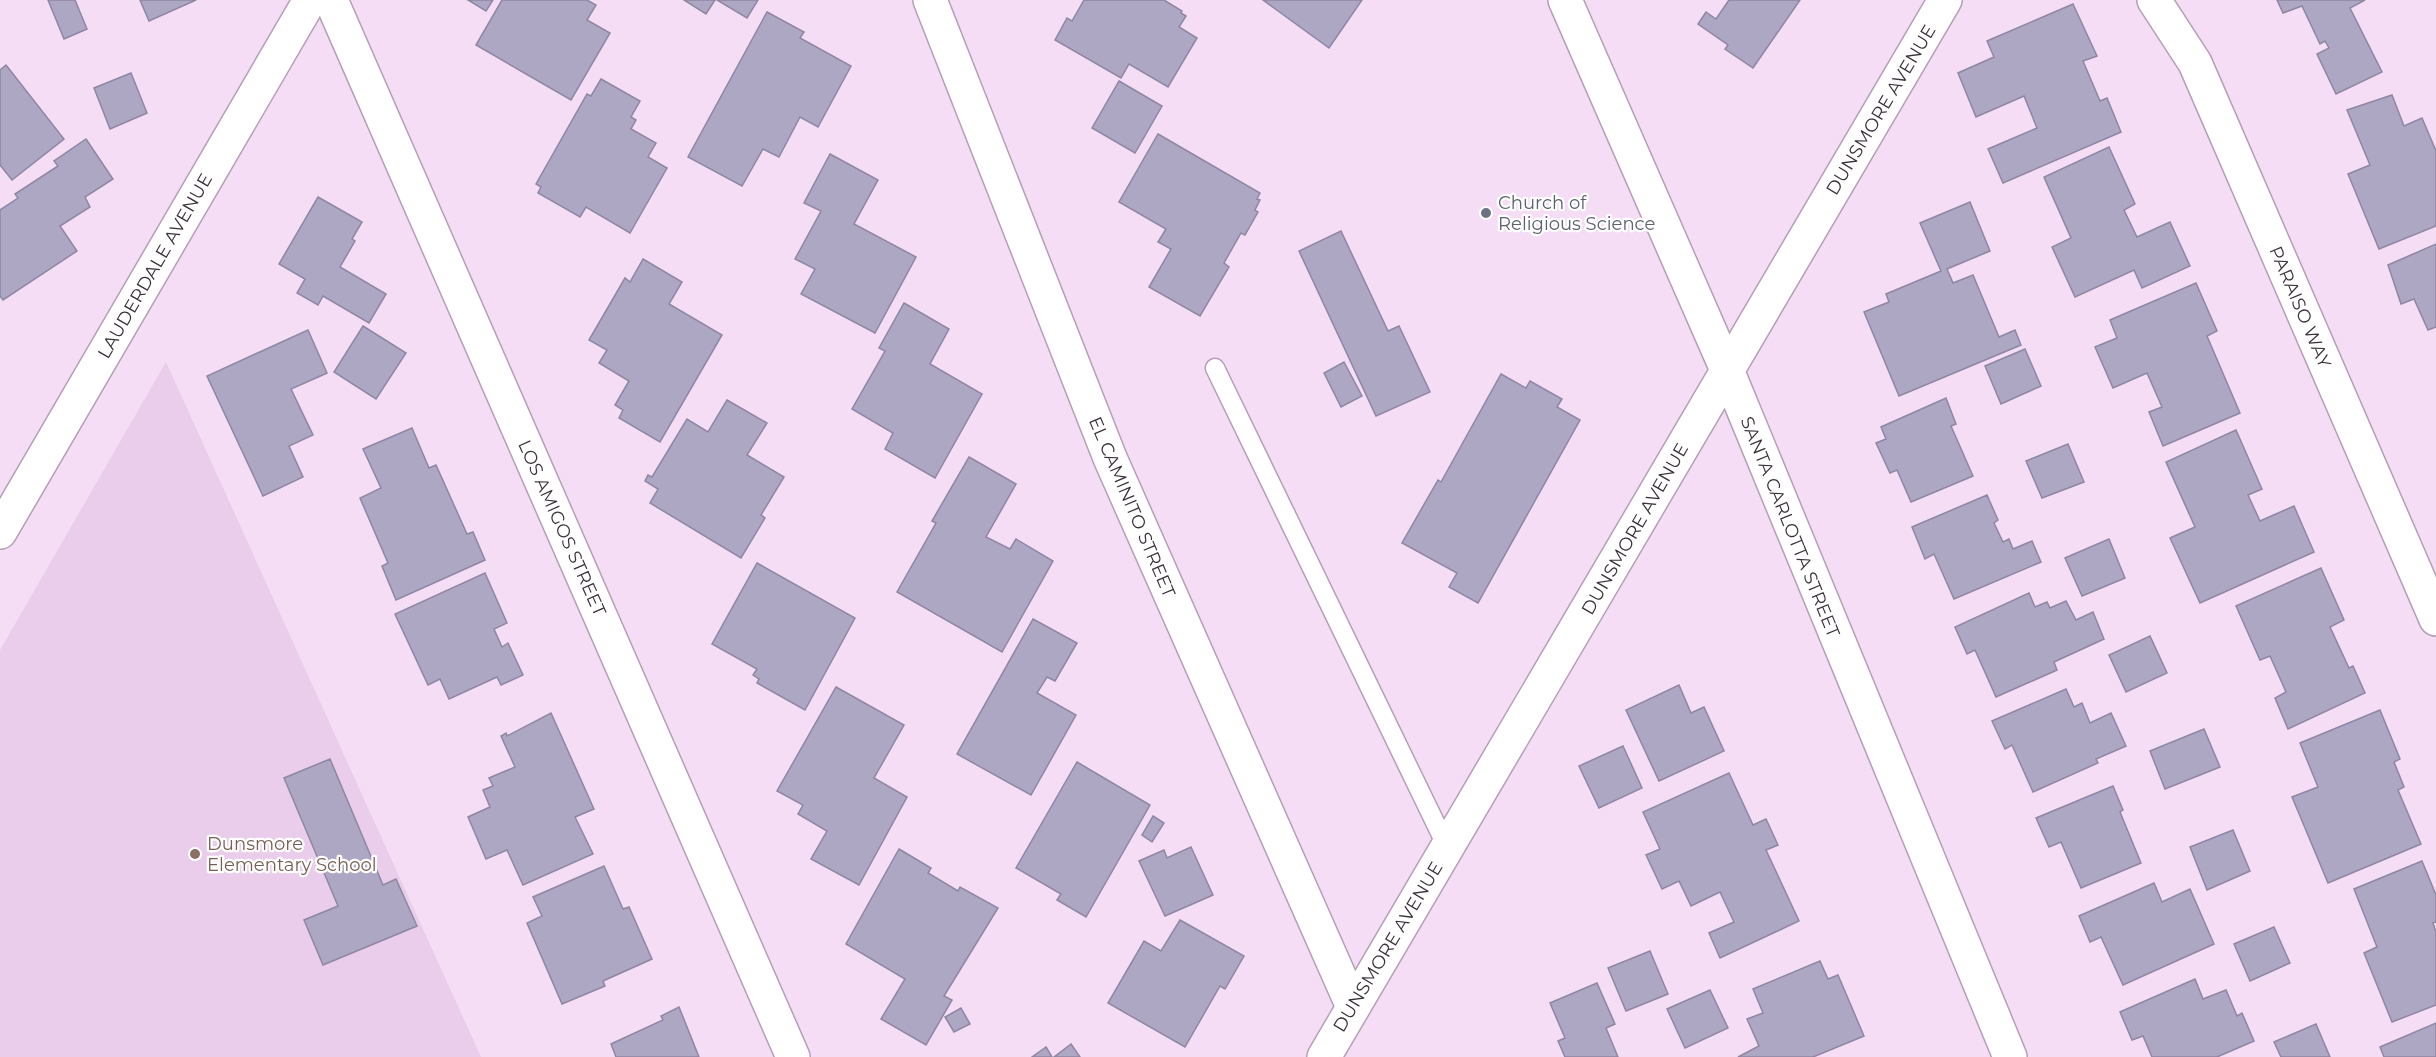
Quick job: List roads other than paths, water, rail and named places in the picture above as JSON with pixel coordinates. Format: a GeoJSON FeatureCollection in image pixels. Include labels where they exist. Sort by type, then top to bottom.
{"type":"FeatureCollection","features":[{"type":"Feature","properties":{"kind":"street","name":"LAUDERDALE AVENUE"},"geometry":{"type":"LineString","coordinates":[[3,521],[310,0]]}},
{"type":"Feature","properties":{"kind":"street","name":"LOS AMIGOS STREET"},"geometry":{"type":"LineString","coordinates":[[331,0],[793,1057]]}},
{"type":"Feature","properties":{"kind":"street","name":"EL CAMINITO STREET"},"geometry":{"type":"LineString","coordinates":[[930,0],[1110,458],[1353,1007]]}},
{"type":"Feature","properties":{"kind":"street","name":"SANTA CARLOTTA STREET"},"geometry":{"type":"LineString","coordinates":[[1565,0],[1727,370],[2010,1057]]}},
{"type":"Feature","properties":{"kind":"street","name":"DUNSMORE AVENUE"},"geometry":{"type":"LineString","coordinates":[[1324,1057],[1945,0]]}},
{"type":"Feature","properties":{"kind":"street","name":"PARAISO WAY"},"geometry":{"type":"LineString","coordinates":[[2154,0],[2194,63],[2436,619]]}},
{"type":"Feature","properties":{"kind":"lane"},"geometry":{"type":"LineString","coordinates":[[1215,368],[1448,847]]}},
{"type":"Feature","properties":{"kind":"place","name":"Church of Religious Science"},"geometry":{"type":"Point","coordinates":[1486,213]}},
{"type":"Feature","properties":{"kind":"place","name":"Dunsmore Elementary School"},"geometry":{"type":"Point","coordinates":[195,854]}}]}
